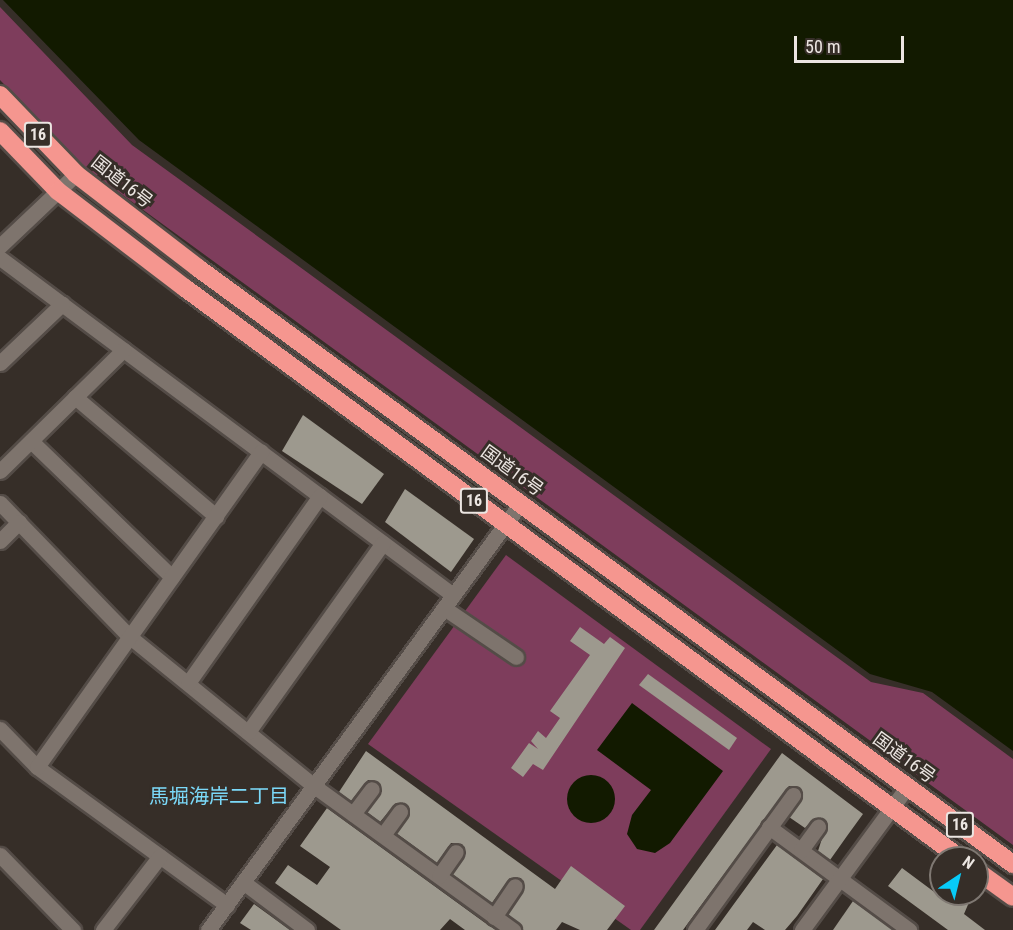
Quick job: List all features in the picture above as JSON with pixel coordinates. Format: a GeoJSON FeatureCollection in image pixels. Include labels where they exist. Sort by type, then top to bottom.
{"type":"FeatureCollection","features":[{"type":"Feature","properties":{"kind":"highway","name":"国道16号"},"geometry":{"type":"LineString","coordinates":[[0,95],[76,174],[520,504],[1013,864]]}},
{"type":"Feature","properties":{"kind":"highway","name":"16"},"geometry":{"type":"LineString","coordinates":[[0,130],[58,191],[943,846]]}},
{"type":"Feature","properties":{"kind":"highway"},"geometry":{"type":"LineString","coordinates":[[989,880],[1013,897]]}},
{"type":"Feature","properties":{"kind":"street"},"geometry":{"type":"LineString","coordinates":[[0,246],[76,174]]}},
{"type":"Feature","properties":{"kind":"street"},"geometry":{"type":"LineString","coordinates":[[0,258],[453,595]]}},
{"type":"Feature","properties":{"kind":"street"},"geometry":{"type":"LineString","coordinates":[[0,363],[62,304]]}},
{"type":"Feature","properties":{"kind":"street"},"geometry":{"type":"LineString","coordinates":[[0,471],[123,350]]}},
{"type":"Feature","properties":{"kind":"street"},"geometry":{"type":"LineString","coordinates":[[75,397],[216,516]]}},
{"type":"Feature","properties":{"kind":"street"},"geometry":{"type":"LineString","coordinates":[[31,441],[172,577]]}},
{"type":"Feature","properties":{"kind":"street"},"geometry":{"type":"LineString","coordinates":[[37,767],[261,452]]}},
{"type":"Feature","properties":{"kind":"street"},"geometry":{"type":"LineString","coordinates":[[188,683],[320,496]]}},
{"type":"Feature","properties":{"kind":"street"},"geometry":{"type":"LineString","coordinates":[[0,502],[130,637],[314,786],[513,930]]}},
{"type":"Feature","properties":{"kind":"street"},"geometry":{"type":"LineString","coordinates":[[208,930],[520,504]]}},
{"type":"Feature","properties":{"kind":"street"},"geometry":{"type":"LineString","coordinates":[[0,541],[19,522]]}},
{"type":"Feature","properties":{"kind":"street"},"geometry":{"type":"LineString","coordinates":[[248,732],[383,543]]}},
{"type":"Feature","properties":{"kind":"street"},"geometry":{"type":"LineString","coordinates":[[444,608],[516,657]]}},
{"type":"Feature","properties":{"kind":"street"},"geometry":{"type":"LineString","coordinates":[[0,729],[37,767],[227,905]]}},
{"type":"Feature","properties":{"kind":"street"},"geometry":{"type":"LineString","coordinates":[[802,930],[907,786]]}},
{"type":"Feature","properties":{"kind":"street"},"geometry":{"type":"LineString","coordinates":[[353,814],[372,789]]}},
{"type":"Feature","properties":{"kind":"street"},"geometry":{"type":"LineString","coordinates":[[695,930],[793,795]]}},
{"type":"Feature","properties":{"kind":"street"},"geometry":{"type":"LineString","coordinates":[[383,835],[400,812]]}},
{"type":"Feature","properties":{"kind":"street"},"geometry":{"type":"LineString","coordinates":[[769,827],[909,930]]}},
{"type":"Feature","properties":{"kind":"street"},"geometry":{"type":"LineString","coordinates":[[801,850],[818,827]]}},
{"type":"Feature","properties":{"kind":"street"},"geometry":{"type":"LineString","coordinates":[[439,876],[456,852]]}},
{"type":"Feature","properties":{"kind":"street"},"geometry":{"type":"LineString","coordinates":[[0,855],[73,930]]}},
{"type":"Feature","properties":{"kind":"street"},"geometry":{"type":"LineString","coordinates":[[103,930],[160,856]]}},
{"type":"Feature","properties":{"kind":"street"},"geometry":{"type":"LineString","coordinates":[[243,882],[306,930]]}},
{"type":"Feature","properties":{"kind":"street"},"geometry":{"type":"LineString","coordinates":[[494,916],[516,886]]}},
{"type":"Feature","properties":{"kind":"shaded area"},"geometry":{"type":"Polygon","coordinates":[[[3,0],[1013,0],[1013,751],[932,692],[870,674],[139,140],[3,0]]]}},
{"type":"Feature","properties":{"kind":"shaded area"},"geometry":{"type":"Polygon","coordinates":[[[0,7],[132,145],[871,682],[923,693],[1013,759],[1013,845],[83,166],[0,80],[0,7]]]}},
{"type":"Feature","properties":{"kind":"shaded area"},"geometry":{"type":"Polygon","coordinates":[[[506,555],[771,749],[640,930],[631,930],[368,744],[506,555]]]}},
{"type":"Feature","properties":{"kind":"shaded area"},"geometry":{"type":"Polygon","coordinates":[[[632,703],[723,771],[670,843],[655,853],[637,849],[627,834],[632,815],[651,790],[597,750],[632,703]]]}},
{"type":"Feature","properties":{"kind":"shaded area"},"geometry":{"type":"Polygon","coordinates":[[[591,775],[608,782],[615,799],[608,816],[591,823],[574,816],[567,799],[574,782],[591,775]]]}},
{"type":"Feature","properties":{"kind":"building"},"geometry":{"type":"Polygon","coordinates":[[[303,415],[384,474],[362,504],[282,451],[303,415]]]}},
{"type":"Feature","properties":{"kind":"building"},"geometry":{"type":"Polygon","coordinates":[[[405,489],[474,539],[451,572],[385,522],[405,489]]]}},
{"type":"Feature","properties":{"kind":"building"},"geometry":{"type":"Polygon","coordinates":[[[580,627],[604,644],[610,637],[625,648],[543,770],[533,764],[523,777],[511,768],[529,743],[538,749],[531,741],[538,731],[546,738],[560,718],[550,711],[590,655],[570,641],[580,627]]]}},
{"type":"Feature","properties":{"kind":"building"},"geometry":{"type":"Polygon","coordinates":[[[648,674],[737,738],[729,750],[639,685],[648,674]]]}},
{"type":"Feature","properties":{"kind":"building"},"geometry":{"type":"Polygon","coordinates":[[[366,751],[555,889],[571,866],[625,906],[607,930],[580,930],[562,922],[556,930],[523,930],[508,914],[523,891],[521,878],[510,878],[492,903],[452,874],[466,853],[462,844],[451,843],[437,863],[396,833],[410,814],[405,804],[396,803],[380,822],[367,812],[382,791],[377,781],[368,780],[351,801],[339,792],[366,751]]]}},
{"type":"Feature","properties":{"kind":"building"},"geometry":{"type":"Polygon","coordinates":[[[782,753],[863,814],[830,860],[818,851],[827,823],[815,818],[805,828],[789,817],[803,795],[798,787],[789,786],[683,930],[654,930],[782,753]]]}},
{"type":"Feature","properties":{"kind":"building"},"geometry":{"type":"Polygon","coordinates":[[[327,808],[496,930],[465,930],[450,919],[440,930],[341,930],[275,883],[288,865],[317,885],[330,867],[300,846],[327,808]]]}},
{"type":"Feature","properties":{"kind":"building"},"geometry":{"type":"Polygon","coordinates":[[[777,845],[823,879],[797,916],[785,930],[765,930],[753,922],[747,930],[715,930],[777,845]]]}},
{"type":"Feature","properties":{"kind":"building"},"geometry":{"type":"Polygon","coordinates":[[[902,868],[929,888],[929,906],[967,906],[964,914],[985,930],[948,930],[888,886],[902,868]]]}},
{"type":"Feature","properties":{"kind":"building"},"geometry":{"type":"Polygon","coordinates":[[[853,901],[893,930],[833,930],[853,901]]]}},
{"type":"Feature","properties":{"kind":"building"},"geometry":{"type":"Polygon","coordinates":[[[254,904],[290,930],[251,930],[240,923],[254,904]]]}},
{"type":"Feature","properties":{"kind":"district","name":"馬堀海岸二丁目"},"geometry":{"type":"Point","coordinates":[219,796]}}]}
